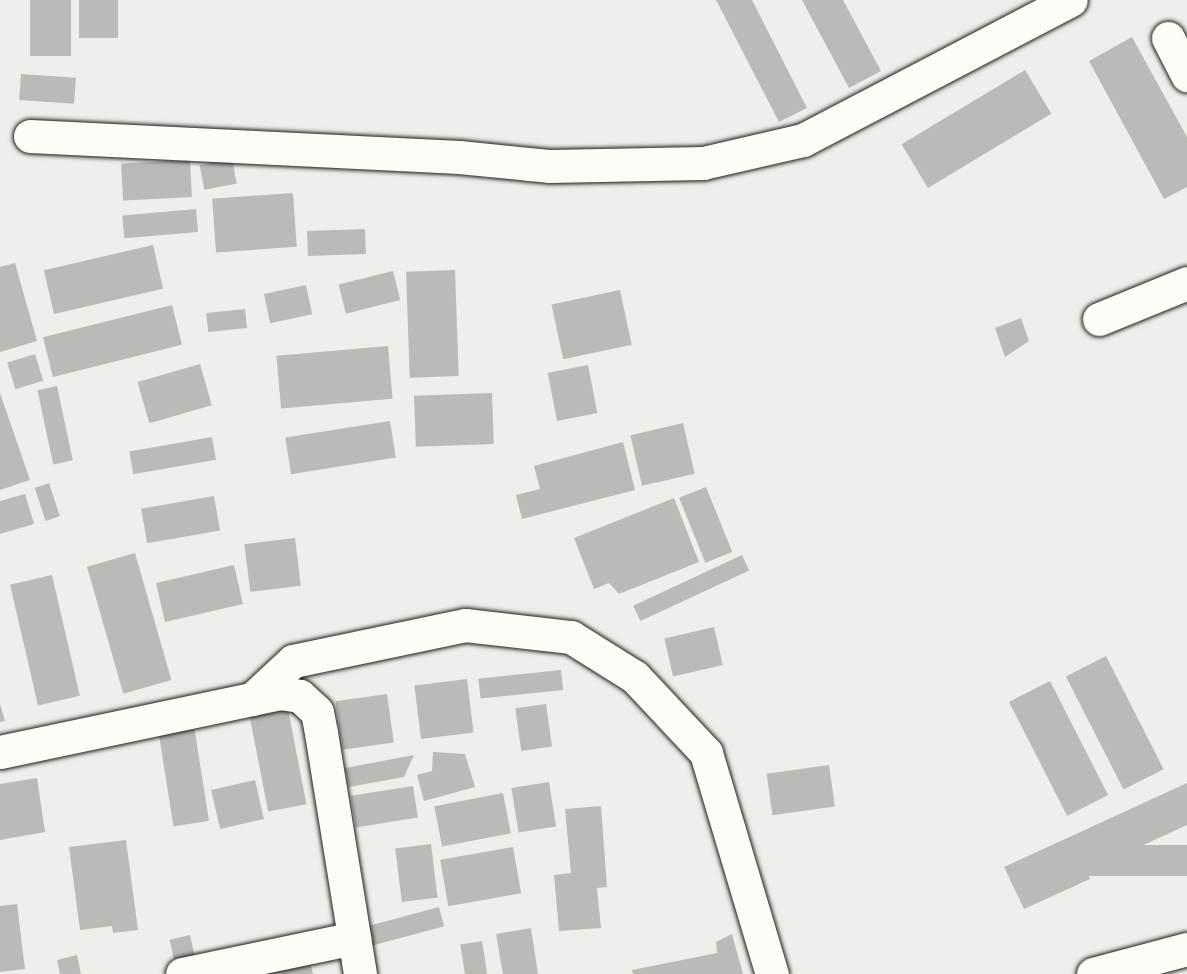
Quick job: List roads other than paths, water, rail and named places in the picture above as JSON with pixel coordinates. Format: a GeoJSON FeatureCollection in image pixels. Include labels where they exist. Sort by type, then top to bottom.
{"type":"FeatureCollection","features":[{"type":"Feature","properties":{"kind":"street"},"geometry":{"type":"LineString","coordinates":[[30,136],[459,157],[549,166],[703,163],[802,140],[1071,0]]}},
{"type":"Feature","properties":{"kind":"street"},"geometry":{"type":"LineString","coordinates":[[1168,38],[1187,75]]}},
{"type":"Feature","properties":{"kind":"street"},"geometry":{"type":"LineString","coordinates":[[1099,319],[1187,283]]}},
{"type":"Feature","properties":{"kind":"street"},"geometry":{"type":"LineString","coordinates":[[252,699],[293,661],[465,625],[571,637],[635,677],[706,753],[772,974]]}},
{"type":"Feature","properties":{"kind":"street"},"geometry":{"type":"LineString","coordinates":[[0,752],[279,693],[300,696],[317,712],[360,974]]}},
{"type":"Feature","properties":{"kind":"street"},"geometry":{"type":"LineString","coordinates":[[182,974],[354,938]]}},
{"type":"Feature","properties":{"kind":"street"},"geometry":{"type":"LineString","coordinates":[[1093,974],[1187,949]]}}]}
